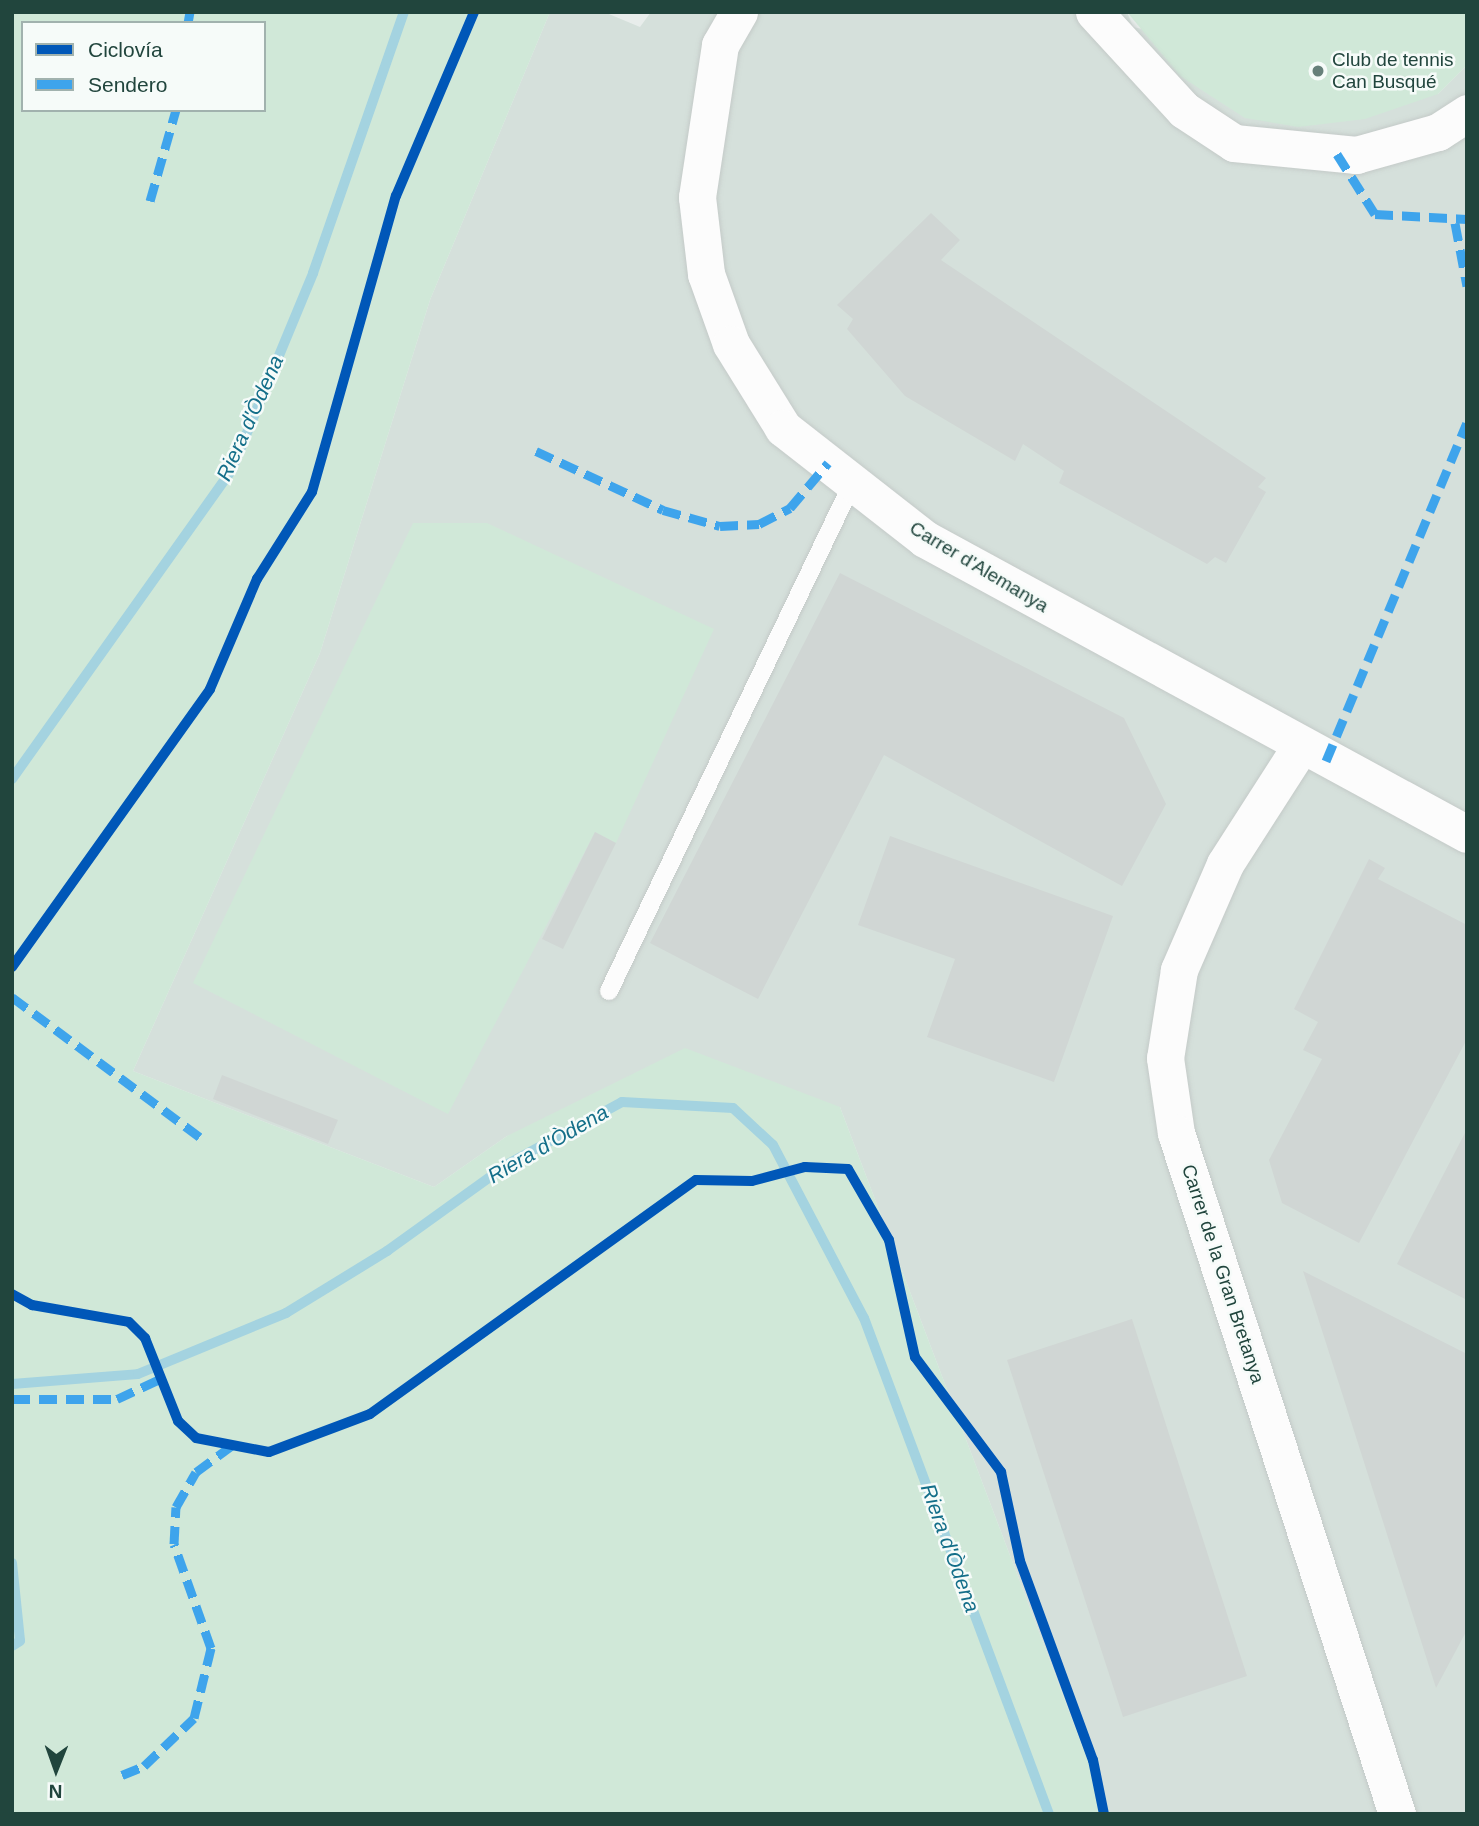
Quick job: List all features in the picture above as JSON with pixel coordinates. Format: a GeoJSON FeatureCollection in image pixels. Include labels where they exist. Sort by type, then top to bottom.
{"type":"FeatureCollection","features":[{"type":"Feature","properties":{"kind":"street","name":"Carrer d'Alemanya"},"geometry":{"type":"LineString","coordinates":[[739,12],[720,45],[706,120],[697,197],[706,274],[731,344],[783,428],[925,538],[1300,747],[1467,834]]}},
{"type":"Feature","properties":{"kind":"street"},"geometry":{"type":"LineString","coordinates":[[1094,12],[1184,110],[1234,143],[1294,153],[1356,155],[1438,132],[1467,113]]}},
{"type":"Feature","properties":{"kind":"street","name":"Carrer de la Gran Bretanya"},"geometry":{"type":"LineString","coordinates":[[1300,747],[1225,864],[1179,970],[1165,1058],[1176,1133],[1397,1814]]}},
{"type":"Feature","properties":{"kind":"lane"},"geometry":{"type":"LineString","coordinates":[[609,990],[853,482]]}},
{"type":"Feature","properties":{"kind":"shaded area"},"geometry":{"type":"Polygon","coordinates":[[[550,12],[604,12],[640,27],[651,12],[1127,12],[1133,27],[1438,94],[1467,65],[1467,1814],[1108,1814],[840,1107],[507,1136],[434,1187],[133,1071],[320,653],[430,300],[550,12]]]}},
{"type":"Feature","properties":{"kind":"green space"},"geometry":{"type":"Polygon","coordinates":[[[12,12],[550,12],[430,300],[320,653],[133,1071],[434,1187],[507,1136],[685,1048],[840,1107],[1108,1814],[12,1814],[12,12]]]}},
{"type":"Feature","properties":{"kind":"green space","name":"Club de tennis Can Busqué"},"geometry":{"type":"Polygon","coordinates":[[[1127,12],[1467,12],[1467,65],[1438,94],[1365,119],[1298,127],[1245,118],[1180,76],[1127,12]]]}},
{"type":"Feature","properties":{"kind":"green space"},"geometry":{"type":"Polygon","coordinates":[[[413,523],[487,523],[714,629],[616,843],[595,832],[448,1114],[193,983],[413,523]]]}},
{"type":"Feature","properties":{"kind":"building"},"geometry":{"type":"Polygon","coordinates":[[[931,213],[960,240],[941,260],[1266,478],[1258,487],[1266,492],[1226,563],[1215,557],[1207,564],[1059,483],[1064,471],[1023,444],[1015,461],[905,396],[847,329],[853,319],[837,305],[931,213]]]}},
{"type":"Feature","properties":{"kind":"building"},"geometry":{"type":"Polygon","coordinates":[[[840,573],[1124,718],[1166,804],[1122,886],[884,755],[758,999],[650,943],[840,573]]]}},
{"type":"Feature","properties":{"kind":"building"},"geometry":{"type":"Polygon","coordinates":[[[595,832],[616,843],[563,949],[542,939],[595,832]]]}},
{"type":"Feature","properties":{"kind":"building"},"geometry":{"type":"Polygon","coordinates":[[[890,836],[1113,916],[1054,1082],[927,1037],[955,959],[858,925],[890,836]]]}},
{"type":"Feature","properties":{"kind":"building"},"geometry":{"type":"Polygon","coordinates":[[[1369,859],[1385,868],[1378,879],[1467,925],[1467,1039],[1359,1243],[1282,1203],[1269,1160],[1322,1059],[1303,1050],[1318,1022],[1294,1009],[1369,859]]]}},
{"type":"Feature","properties":{"kind":"building"},"geometry":{"type":"Polygon","coordinates":[[[222,1075],[338,1120],[328,1144],[213,1099],[222,1075]]]}},
{"type":"Feature","properties":{"kind":"building"},"geometry":{"type":"Polygon","coordinates":[[[1467,1129],[1467,1300],[1397,1264],[1467,1129]]]}},
{"type":"Feature","properties":{"kind":"building"},"geometry":{"type":"Polygon","coordinates":[[[1303,1271],[1467,1354],[1467,1630],[1436,1688],[1303,1271]]]}},
{"type":"Feature","properties":{"kind":"building"},"geometry":{"type":"Polygon","coordinates":[[[1132,1319],[1247,1676],[1123,1717],[1007,1360],[1132,1319]]]}},
{"type":"Feature","properties":{"kind":"waterway","name":"Riera d'Òdena"},"geometry":{"type":"LineString","coordinates":[[12,779],[232,469],[313,273],[404,12]]}},
{"type":"Feature","properties":{"kind":"waterway","name":"Riera d'Òdena"},"geometry":{"type":"LineString","coordinates":[[12,1384],[138,1374],[286,1313],[387,1251],[508,1164],[622,1102],[733,1108],[773,1145],[864,1318],[1049,1814]]}},
{"type":"Feature","properties":{"kind":"waterway"},"geometry":{"type":"LineString","coordinates":[[12,1563],[20,1641],[12,1646]]}},
{"type":"Feature","properties":{"kind":"marked path"},"geometry":{"type":"LineString","coordinates":[[188,21],[190,12]]}},
{"type":"Feature","properties":{"kind":"marked path"},"geometry":{"type":"LineString","coordinates":[[150,201],[175,112]]}},
{"type":"Feature","properties":{"kind":"marked path"},"geometry":{"type":"LineString","coordinates":[[1337,154],[1375,214],[1467,219]]}},
{"type":"Feature","properties":{"kind":"marked path"},"geometry":{"type":"LineString","coordinates":[[1455,223],[1467,286]]}},
{"type":"Feature","properties":{"kind":"marked path"},"geometry":{"type":"LineString","coordinates":[[1326,761],[1467,423]]}},
{"type":"Feature","properties":{"kind":"marked path"},"geometry":{"type":"LineString","coordinates":[[536,451],[663,510],[720,526],[759,524],[790,508],[828,463]]}},
{"type":"Feature","properties":{"kind":"marked path"},"geometry":{"type":"LineString","coordinates":[[12,997],[200,1137]]}},
{"type":"Feature","properties":{"kind":"marked path"},"geometry":{"type":"LineString","coordinates":[[12,1399],[117,1399],[162,1378]]}},
{"type":"Feature","properties":{"kind":"marked path"},"geometry":{"type":"LineString","coordinates":[[122,1775],[144,1766],[194,1718],[211,1648],[174,1544],[176,1507],[196,1472],[231,1446]]}},
{"type":"Feature","properties":{"kind":"cycle path"},"geometry":{"type":"LineString","coordinates":[[12,967],[210,689],[257,579],[312,492],[396,196],[474,12]]}},
{"type":"Feature","properties":{"kind":"cycle path"},"geometry":{"type":"LineString","coordinates":[[12,1294],[32,1305],[129,1322],[145,1338],[178,1421],[196,1438],[269,1452],[370,1414],[696,1180],[752,1181],[805,1167],[848,1169],[889,1240],[915,1357],[1001,1472],[1020,1561],[1093,1760],[1104,1814]]}},
{"type":"Feature","properties":{"kind":"place","name":"Club de tennis Can Busqué"},"geometry":{"type":"Point","coordinates":[1318,71]}}]}
